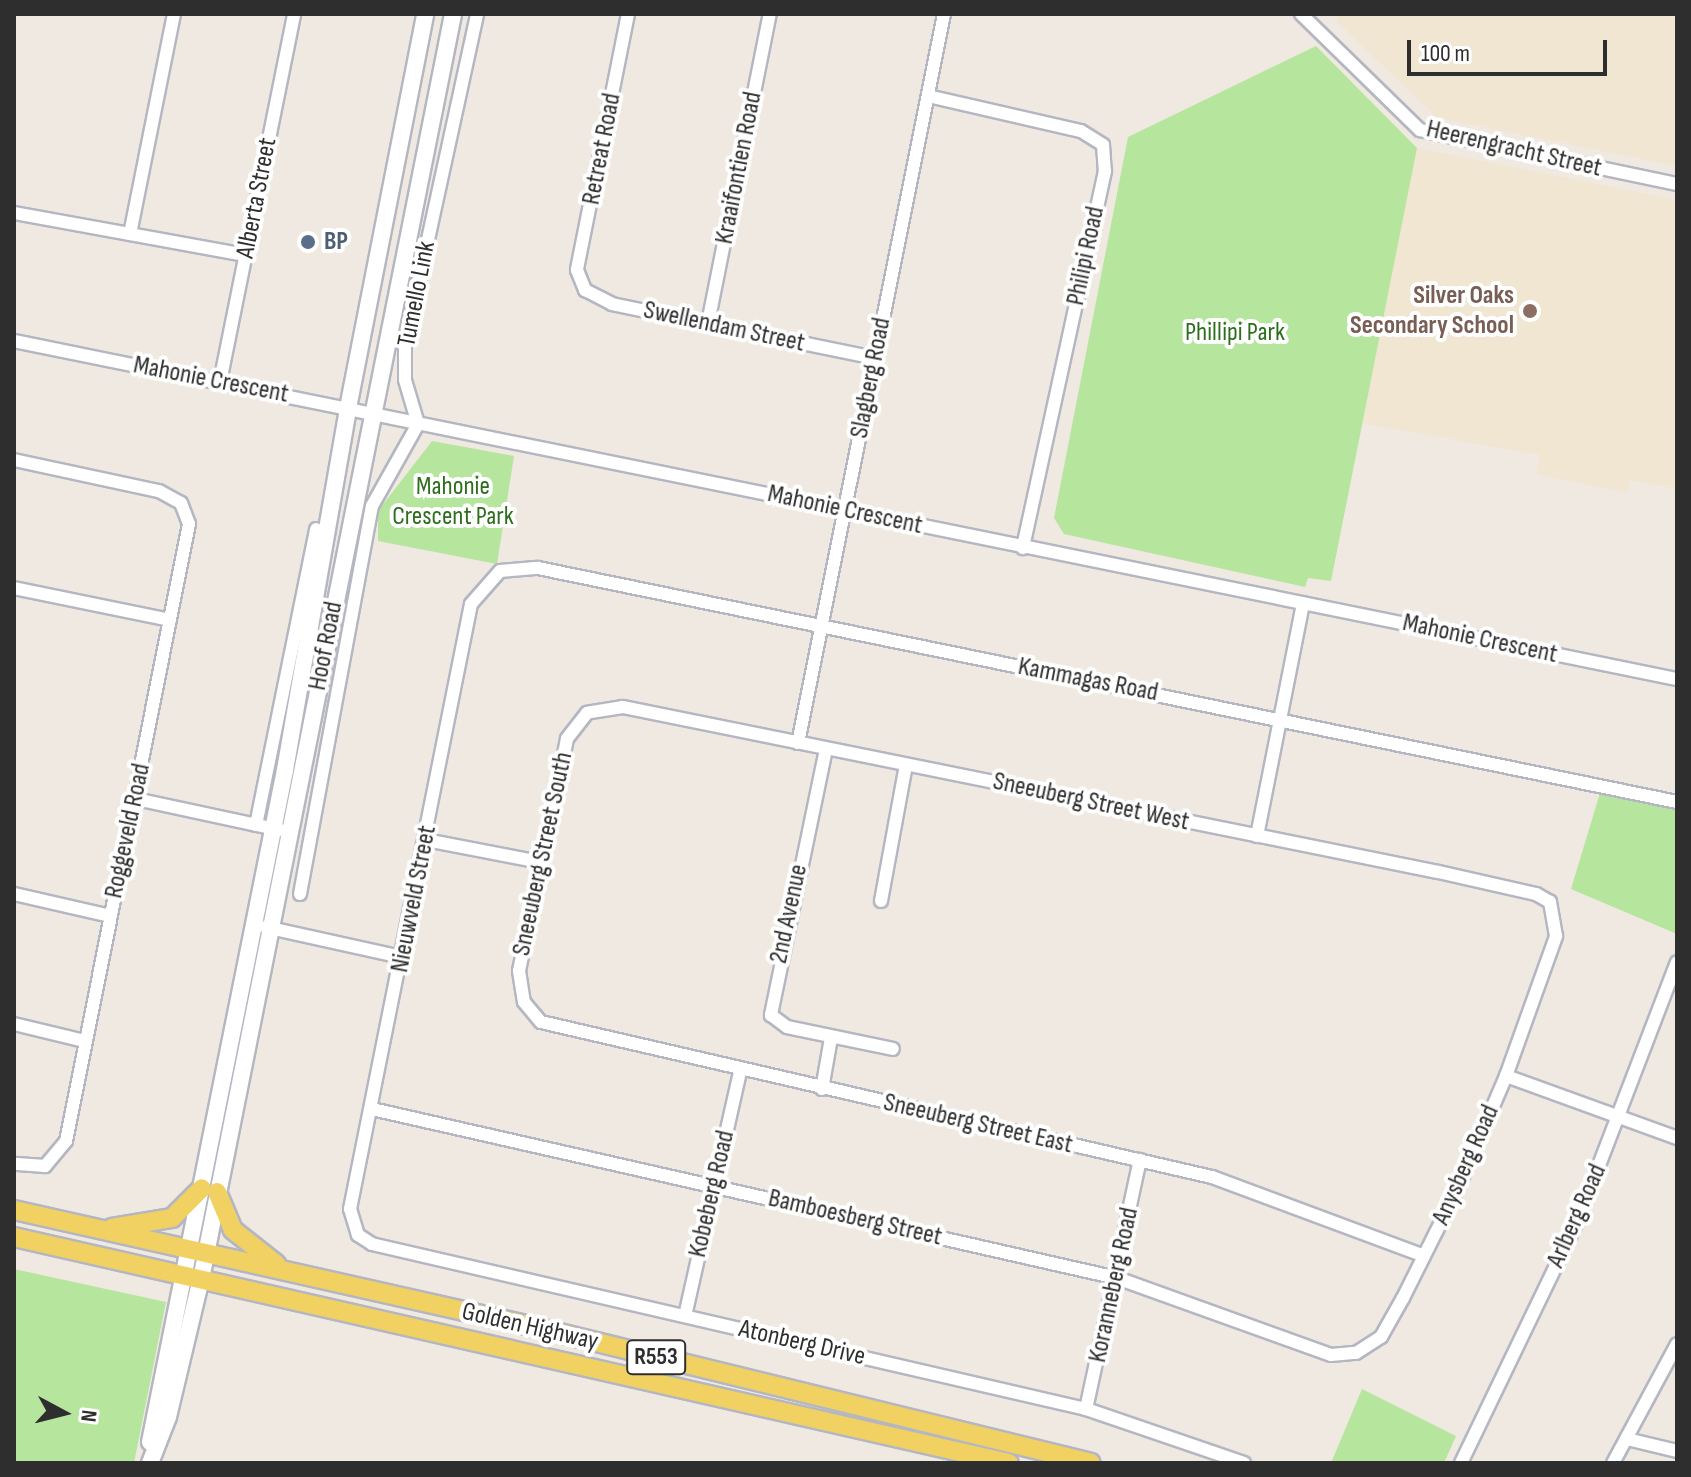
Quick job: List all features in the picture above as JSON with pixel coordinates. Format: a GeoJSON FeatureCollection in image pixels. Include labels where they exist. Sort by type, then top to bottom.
{"type":"FeatureCollection","features":[{"type":"Feature","properties":{"kind":"main road","name":"Hoof Road"},"geometry":{"type":"LineString","coordinates":[[148,1463],[168,1417],[263,927],[273,828],[348,408],[425,14]]}},
{"type":"Feature","properties":{"kind":"main road","name":"Hoof Road"},"geometry":{"type":"LineString","coordinates":[[273,828],[371,413],[453,14]]}},
{"type":"Feature","properties":{"kind":"main road"},"geometry":{"type":"LineString","coordinates":[[97,1230],[164,1222],[210,1190],[227,1221],[243,1241],[292,1273]]}},
{"type":"Feature","properties":{"kind":"main road","name":"Golden Highway"},"geometry":{"type":"LineString","coordinates":[[14,1210],[973,1430],[1091,1463]]}},
{"type":"Feature","properties":{"kind":"main road","name":"Golden Highway"},"geometry":{"type":"LineString","coordinates":[[14,1237],[1009,1463]]}},
{"type":"Feature","properties":{"kind":"street"},"geometry":{"type":"LineString","coordinates":[[130,234],[174,14]]}},
{"type":"Feature","properties":{"kind":"street","name":"Alberta Street"},"geometry":{"type":"LineString","coordinates":[[220,382],[294,14]]}},
{"type":"Feature","properties":{"kind":"street","name":"Tumello Link"},"geometry":{"type":"LineString","coordinates":[[418,424],[405,380],[405,345],[477,14]]}},
{"type":"Feature","properties":{"kind":"street","name":"Retreat Road"},"geometry":{"type":"LineString","coordinates":[[580,283],[577,270],[628,14]]}},
{"type":"Feature","properties":{"kind":"street","name":"Kraaifontien Road"},"geometry":{"type":"LineString","coordinates":[[708,323],[770,14]]}},
{"type":"Feature","properties":{"kind":"street","name":"Slagberg Road"},"geometry":{"type":"LineString","coordinates":[[798,743],[944,14]]}},
{"type":"Feature","properties":{"kind":"street","name":"Heerengracht Street"},"geometry":{"type":"LineString","coordinates":[[1301,14],[1420,130],[1677,184]]}},
{"type":"Feature","properties":{"kind":"street","name":"Philipi Road"},"geometry":{"type":"LineString","coordinates":[[928,96],[1081,131],[1103,145],[1105,171],[1023,548]]}},
{"type":"Feature","properties":{"kind":"street"},"geometry":{"type":"LineString","coordinates":[[14,213],[246,255]]}},
{"type":"Feature","properties":{"kind":"street","name":"Swellendam Street"},"geometry":{"type":"LineString","coordinates":[[580,283],[602,301],[875,358]]}},
{"type":"Feature","properties":{"kind":"street","name":"Mahonie Crescent"},"geometry":{"type":"LineString","coordinates":[[14,341],[1677,679]]}},
{"type":"Feature","properties":{"kind":"street"},"geometry":{"type":"LineString","coordinates":[[300,894],[372,506],[418,424]]}},
{"type":"Feature","properties":{"kind":"street","name":"Roggeveld Road"},"geometry":{"type":"LineString","coordinates":[[14,460],[146,487],[181,503],[188,515],[188,534],[66,1141],[55,1159],[39,1167],[14,1164]]}},
{"type":"Feature","properties":{"kind":"street"},"geometry":{"type":"LineString","coordinates":[[136,799],[273,828],[316,529]]}},
{"type":"Feature","properties":{"kind":"street","name":"Kammagas Road"},"geometry":{"type":"LineString","coordinates":[[500,571],[538,568],[1677,802]]}},
{"type":"Feature","properties":{"kind":"street","name":"Nieuwveld Street"},"geometry":{"type":"LineString","coordinates":[[358,1235],[350,1212],[471,604],[500,571]]}},
{"type":"Feature","properties":{"kind":"street"},"geometry":{"type":"LineString","coordinates":[[14,588],[170,620]]}},
{"type":"Feature","properties":{"kind":"street"},"geometry":{"type":"LineString","coordinates":[[1257,836],[1303,603]]}},
{"type":"Feature","properties":{"kind":"street","name":"Sneeuberg Street West"},"geometry":{"type":"LineString","coordinates":[[594,709],[623,707],[1536,894],[1553,907],[1556,936]]}},
{"type":"Feature","properties":{"kind":"street","name":"Sneeuberg Street South"},"geometry":{"type":"LineString","coordinates":[[529,1009],[519,981],[540,862],[567,739],[579,719],[594,709]]}},
{"type":"Feature","properties":{"kind":"street","name":"2nd Avenue"},"geometry":{"type":"LineString","coordinates":[[826,749],[770,1010],[779,1024],[831,1038],[893,1049]]}},
{"type":"Feature","properties":{"kind":"street"},"geometry":{"type":"LineString","coordinates":[[881,901],[906,765]]}},
{"type":"Feature","properties":{"kind":"street"},"geometry":{"type":"LineString","coordinates":[[426,840],[540,862]]}},
{"type":"Feature","properties":{"kind":"street"},"geometry":{"type":"LineString","coordinates":[[14,894],[110,916]]}},
{"type":"Feature","properties":{"kind":"street"},"geometry":{"type":"LineString","coordinates":[[263,927],[402,957]]}},
{"type":"Feature","properties":{"kind":"street","name":"Anysberg Road"},"geometry":{"type":"LineString","coordinates":[[1331,1355],[1356,1353],[1381,1337],[1424,1256],[1506,1076],[1556,936]]}},
{"type":"Feature","properties":{"kind":"street","name":"Arlberg Road"},"geometry":{"type":"LineString","coordinates":[[1461,1463],[1578,1220],[1677,962]]}},
{"type":"Feature","properties":{"kind":"street","name":"Sneeuberg Street East"},"geometry":{"type":"LineString","coordinates":[[529,1009],[550,1026],[1212,1177],[1424,1256]]}},
{"type":"Feature","properties":{"kind":"street"},"geometry":{"type":"LineString","coordinates":[[14,1024],[85,1041]]}},
{"type":"Feature","properties":{"kind":"street"},"geometry":{"type":"LineString","coordinates":[[822,1089],[831,1038]]}},
{"type":"Feature","properties":{"kind":"street","name":"Kobeberg Road"},"geometry":{"type":"LineString","coordinates":[[685,1316],[740,1071]]}},
{"type":"Feature","properties":{"kind":"street"},"geometry":{"type":"LineString","coordinates":[[1506,1076],[1677,1138]]}},
{"type":"Feature","properties":{"kind":"street","name":"Bamboesberg Street"},"geometry":{"type":"LineString","coordinates":[[372,1109],[1117,1278],[1331,1355]]}},
{"type":"Feature","properties":{"kind":"street","name":"Koranneberg Road"},"geometry":{"type":"LineString","coordinates":[[1086,1409],[1117,1278],[1140,1160]]}},
{"type":"Feature","properties":{"kind":"street","name":"Atonberg Drive"},"geometry":{"type":"LineString","coordinates":[[358,1235],[372,1244],[1086,1409],[1244,1463]]}},
{"type":"Feature","properties":{"kind":"street"},"geometry":{"type":"LineString","coordinates":[[1613,1463],[1677,1344]]}},
{"type":"Feature","properties":{"kind":"street"},"geometry":{"type":"LineString","coordinates":[[1627,1439],[1677,1451]]}},
{"type":"Feature","properties":{"kind":"shaded area"},"geometry":{"type":"Polygon","coordinates":[[[1337,14],[1677,14],[1677,166],[1438,118],[1337,22],[1337,14]]]}},
{"type":"Feature","properties":{"kind":"shaded area","name":"Silver Oaks Secondary School"},"geometry":{"type":"Polygon","coordinates":[[[1417,148],[1677,200],[1677,489],[1630,480],[1627,493],[1537,474],[1540,455],[1360,423],[1417,148]]]}},
{"type":"Feature","properties":{"kind":"green space","name":"Phillipi Park"},"geometry":{"type":"Polygon","coordinates":[[[1316,46],[1417,148],[1331,581],[1308,578],[1305,587],[1064,534],[1054,518],[1128,137],[1316,46]]]}},
{"type":"Feature","properties":{"kind":"green space","name":"Mahonie Crescent Park"},"geometry":{"type":"Polygon","coordinates":[[[432,441],[514,456],[497,564],[378,541],[378,511],[432,441]]]}},
{"type":"Feature","properties":{"kind":"green space"},"geometry":{"type":"Polygon","coordinates":[[[1600,793],[1677,807],[1677,934],[1571,889],[1600,793]]]}},
{"type":"Feature","properties":{"kind":"green space"},"geometry":{"type":"Polygon","coordinates":[[[14,1269],[166,1302],[134,1463],[14,1463],[14,1269]]]}},
{"type":"Feature","properties":{"kind":"green space"},"geometry":{"type":"Polygon","coordinates":[[[1362,1389],[1456,1436],[1444,1463],[1331,1463],[1362,1389]]]}},
{"type":"Feature","properties":{"kind":"place","name":"BP"},"geometry":{"type":"Point","coordinates":[308,242]}},
{"type":"Feature","properties":{"kind":"place","name":"Silver Oaks Secondary School"},"geometry":{"type":"Point","coordinates":[1530,311]}}]}
